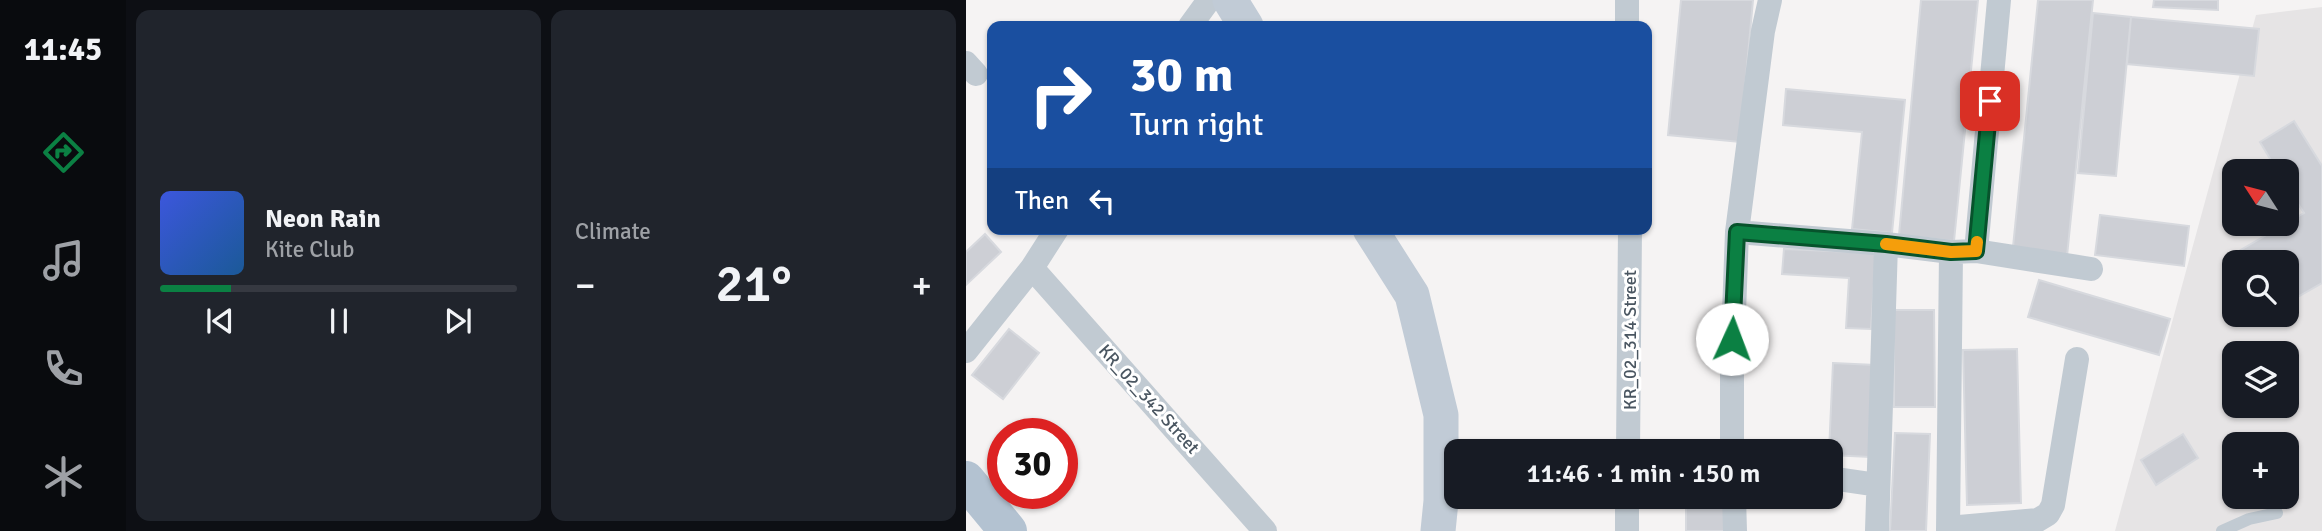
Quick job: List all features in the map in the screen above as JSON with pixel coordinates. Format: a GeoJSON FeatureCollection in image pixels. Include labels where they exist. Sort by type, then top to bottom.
{"type":"FeatureCollection","features":[{"type":"Feature","properties":{"kind":"main road"},"geometry":{"type":"LineString","coordinates":[[966,480],[1009,531]]}},
{"type":"Feature","properties":{"kind":"street"},"geometry":{"type":"LineString","coordinates":[[1194,21],[1209,0]]}},
{"type":"Feature","properties":{"kind":"street"},"geometry":{"type":"LineString","coordinates":[[1230,0],[1243,21]]}},
{"type":"Feature","properties":{"kind":"street"},"geometry":{"type":"LineString","coordinates":[[1627,0],[1627,21]]}},
{"type":"Feature","properties":{"kind":"street"},"geometry":{"type":"LineString","coordinates":[[1732,439],[1731,366],[1737,232],[1763,31],[1770,0]]}},
{"type":"Feature","properties":{"kind":"street"},"geometry":{"type":"LineString","coordinates":[[1976,251],[1999,0]]}},
{"type":"Feature","properties":{"kind":"street"},"geometry":{"type":"LineString","coordinates":[[1737,232],[1951,252],[1976,251],[2091,269]]}},
{"type":"Feature","properties":{"kind":"street"},"geometry":{"type":"LineString","coordinates":[[966,351],[1032,268],[1053,235]]}},
{"type":"Feature","properties":{"kind":"street"},"geometry":{"type":"LineString","coordinates":[[1374,235],[1412,295],[1441,415],[1441,501],[1438,531]]}},
{"type":"Feature","properties":{"kind":"street","name":"KR_02_314 Street"},"geometry":{"type":"LineString","coordinates":[[1628,439],[1630,235]]}},
{"type":"Feature","properties":{"kind":"street"},"geometry":{"type":"LineString","coordinates":[[1877,531],[1886,244]]}},
{"type":"Feature","properties":{"kind":"street"},"geometry":{"type":"LineString","coordinates":[[1951,252],[1948,529],[2038,520],[2048,514],[2053,505],[2077,359]]}},
{"type":"Feature","properties":{"kind":"street","name":"KR_02_342 Street"},"geometry":{"type":"LineString","coordinates":[[1032,268],[1265,531]]}},
{"type":"Feature","properties":{"kind":"street"},"geometry":{"type":"LineString","coordinates":[[1843,480],[1878,485]]}},
{"type":"Feature","properties":{"kind":"street"},"geometry":{"type":"LineString","coordinates":[[1627,531],[1628,509]]}},
{"type":"Feature","properties":{"kind":"street"},"geometry":{"type":"LineString","coordinates":[[1734,509],[1735,531]]}},
{"type":"Feature","properties":{"kind":"lane"},"geometry":{"type":"LineString","coordinates":[[2222,531],[2249,519],[2277,513]]}},
{"type":"Feature","properties":{"kind":"shaded area"},"geometry":{"type":"Polygon","coordinates":[[[2322,7],[2322,531],[2115,531],[2256,15],[2322,7]]]}},
{"type":"Feature","properties":{"kind":"building"},"geometry":{"type":"Polygon","coordinates":[[[1681,0],[1753,0],[1740,142],[1668,135],[1681,0]]]}},
{"type":"Feature","properties":{"kind":"building"},"geometry":{"type":"Polygon","coordinates":[[[1921,0],[1978,0],[1954,241],[1899,235],[1921,0]]]}},
{"type":"Feature","properties":{"kind":"building"},"geometry":{"type":"Polygon","coordinates":[[[2038,0],[2093,0],[2067,256],[2013,247],[2038,0]]]}},
{"type":"Feature","properties":{"kind":"building"},"geometry":{"type":"Polygon","coordinates":[[[2154,0],[2218,0],[2218,10],[2153,7],[2154,0]]]}},
{"type":"Feature","properties":{"kind":"building"},"geometry":{"type":"Polygon","coordinates":[[[2093,13],[2131,17],[2116,176],[2078,173],[2093,13]]]}},
{"type":"Feature","properties":{"kind":"building"},"geometry":{"type":"Polygon","coordinates":[[[2131,17],[2259,29],[2254,76],[2127,64],[2131,17]]]}},
{"type":"Feature","properties":{"kind":"building"},"geometry":{"type":"Polygon","coordinates":[[[1786,89],[1905,100],[1892,233],[1852,229],[1862,132],[1783,125],[1786,89]]]}},
{"type":"Feature","properties":{"kind":"building"},"geometry":{"type":"Polygon","coordinates":[[[2294,121],[2322,166],[2322,283],[2299,296],[2299,250],[2241,250],[2265,236],[2300,236],[2300,215],[2304,213],[2300,207],[2300,159],[2270,159],[2260,142],[2294,121]]]}},
{"type":"Feature","properties":{"kind":"building"},"geometry":{"type":"Polygon","coordinates":[[[2100,215],[2189,226],[2184,266],[2095,255],[2100,215]]]}},
{"type":"Feature","properties":{"kind":"building"},"geometry":{"type":"Polygon","coordinates":[[[985,234],[1001,252],[966,285],[966,252],[985,234]]]}},
{"type":"Feature","properties":{"kind":"building"},"geometry":{"type":"Polygon","coordinates":[[[1784,249],[1876,253],[1871,329],[1846,328],[1849,278],[1782,274],[1784,249]]]}},
{"type":"Feature","properties":{"kind":"building"},"geometry":{"type":"Polygon","coordinates":[[[2039,280],[2170,319],[2159,355],[2028,317],[2039,280]]]}},
{"type":"Feature","properties":{"kind":"building"},"geometry":{"type":"Polygon","coordinates":[[[1894,310],[1934,310],[1935,407],[1894,407],[1894,310]]]}},
{"type":"Feature","properties":{"kind":"building"},"geometry":{"type":"Polygon","coordinates":[[[1009,329],[1039,353],[1003,399],[972,375],[1009,329]]]}},
{"type":"Feature","properties":{"kind":"building"},"geometry":{"type":"Polygon","coordinates":[[[2017,349],[2021,503],[1967,505],[1963,350],[2017,349]]]}},
{"type":"Feature","properties":{"kind":"building"},"geometry":{"type":"Polygon","coordinates":[[[1833,363],[1875,365],[1870,457],[1843,456],[1843,439],[1830,439],[1833,363]]]}},
{"type":"Feature","properties":{"kind":"building"},"geometry":{"type":"Polygon","coordinates":[[[1895,433],[1930,434],[1926,531],[1890,531],[1895,433]]]}},
{"type":"Feature","properties":{"kind":"building"},"geometry":{"type":"Polygon","coordinates":[[[2183,434],[2198,458],[2156,485],[2141,460],[2183,434]]]}},
{"type":"Feature","properties":{"kind":"building"},"geometry":{"type":"Polygon","coordinates":[[[1686,509],[1727,509],[1726,531],[1686,531],[1686,509]]]}},
{"type":"Feature","properties":{"kind":"slow traffic"},"geometry":{"type":"LineString","coordinates":[[1886,244],[1951,252],[1976,251],[1977,242]]}},
{"type":"Feature","properties":{"kind":"route"},"geometry":{"type":"LineString","coordinates":[[1732,339],[1737,232],[1951,252],[1976,251],[1990,101]]}}]}
